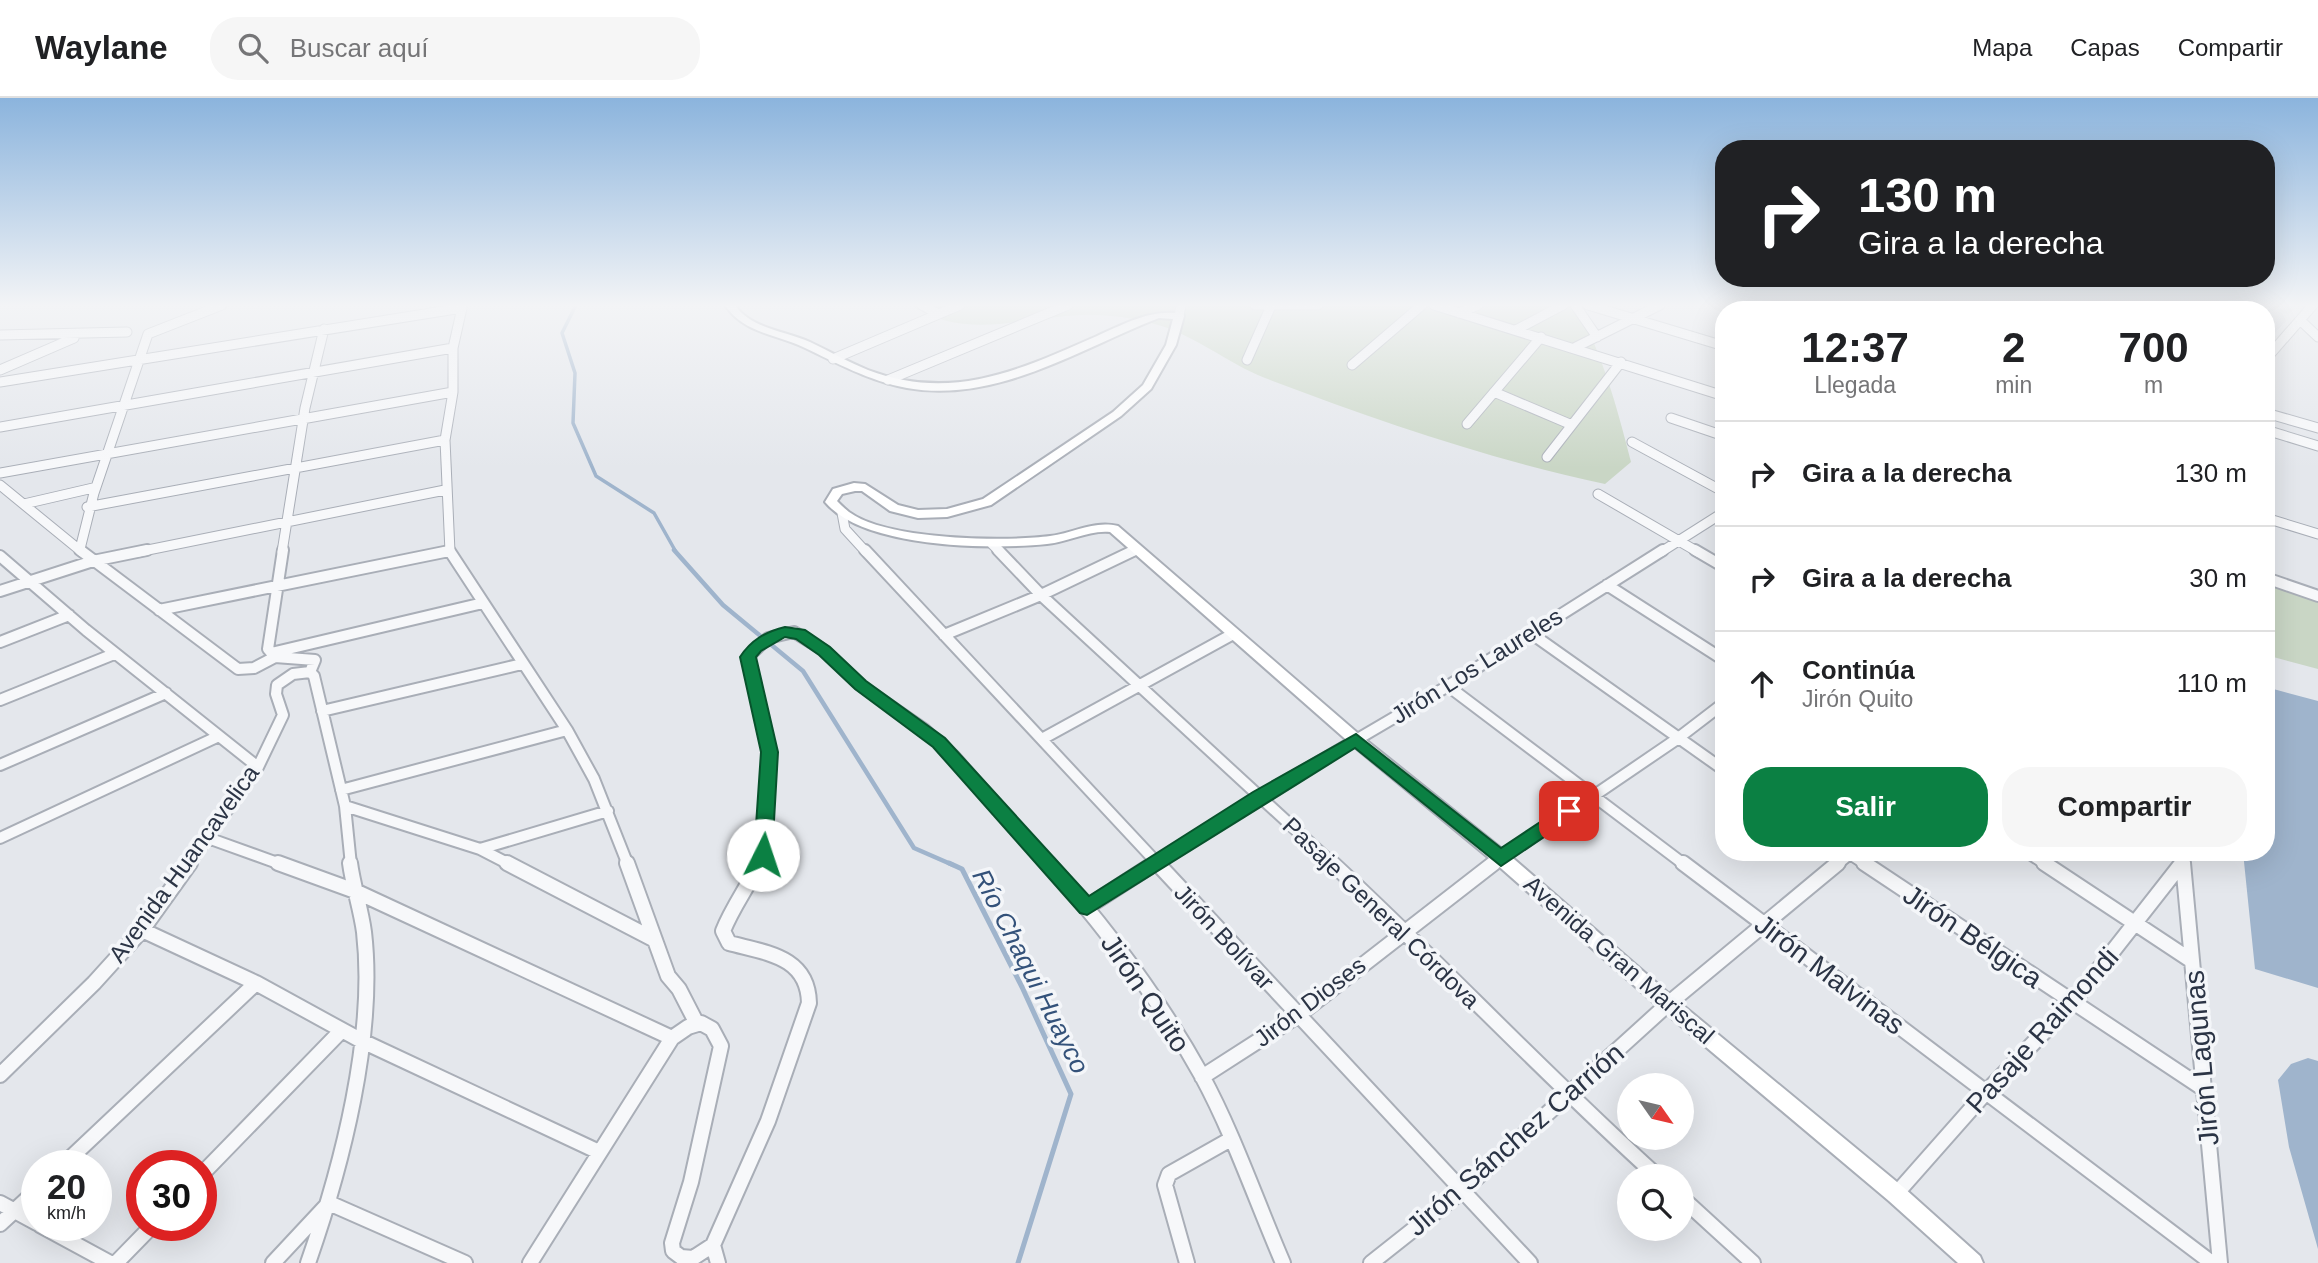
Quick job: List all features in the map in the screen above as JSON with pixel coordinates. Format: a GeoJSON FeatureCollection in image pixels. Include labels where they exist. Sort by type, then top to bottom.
{"type":"FeatureCollection","features":[{"type":"Feature","properties":{"kind":"street"},"geometry":{"type":"LineString","coordinates":[[0,370],[24,359]]}},
{"type":"Feature","properties":{"kind":"street"},"geometry":{"type":"LineString","coordinates":[[0,382],[146,359]]}},
{"type":"Feature","properties":{"kind":"street"},"geometry":{"type":"LineString","coordinates":[[272,655],[284,525],[302,418],[316,359]]}},
{"type":"Feature","properties":{"kind":"street"},"geometry":{"type":"LineString","coordinates":[[0,427],[386,359]]}},
{"type":"Feature","properties":{"kind":"street"},"geometry":{"type":"LineString","coordinates":[[453,359],[453,392],[445,440],[449,551],[567,730],[608,811],[668,976],[680,989],[696,1022]]}},
{"type":"Feature","properties":{"kind":"street"},"geometry":{"type":"LineString","coordinates":[[834,359],[888,380],[959,389],[1014,375],[1050,359]]}},
{"type":"Feature","properties":{"kind":"street"},"geometry":{"type":"LineString","coordinates":[[888,380],[938,359]]}},
{"type":"Feature","properties":{"kind":"street"},"geometry":{"type":"LineString","coordinates":[[842,513],[834,507],[832,498],[845,488],[855,487],[874,492],[894,508],[918,514],[947,513],[987,502],[1117,414],[1147,387],[1163,359]]}},
{"type":"Feature","properties":{"kind":"street"},"geometry":{"type":"LineString","coordinates":[[1352,365],[1359,359]]}},
{"type":"Feature","properties":{"kind":"street"},"geometry":{"type":"LineString","coordinates":[[1466,424],[1522,359]]}},
{"type":"Feature","properties":{"kind":"street"},"geometry":{"type":"LineString","coordinates":[[1613,359],[1715,393]]}},
{"type":"Feature","properties":{"kind":"street"},"geometry":{"type":"LineString","coordinates":[[80,549],[87,507],[124,406],[136,361]]}},
{"type":"Feature","properties":{"kind":"street"},"geometry":{"type":"LineString","coordinates":[[1547,457],[1621,362]]}},
{"type":"Feature","properties":{"kind":"street"},"geometry":{"type":"LineString","coordinates":[[0,472],[453,392]]}},
{"type":"Feature","properties":{"kind":"street"},"geometry":{"type":"LineString","coordinates":[[1494,392],[1573,425]]}},
{"type":"Feature","properties":{"kind":"street"},"geometry":{"type":"LineString","coordinates":[[2275,416],[2318,428]]}},
{"type":"Feature","properties":{"kind":"street"},"geometry":{"type":"LineString","coordinates":[[1671,418],[1715,433]]}},
{"type":"Feature","properties":{"kind":"street"},"geometry":{"type":"LineString","coordinates":[[2275,433],[2318,446]]}},
{"type":"Feature","properties":{"kind":"street"},"geometry":{"type":"LineString","coordinates":[[87,507],[445,440]]}},
{"type":"Feature","properties":{"kind":"street"},"geometry":{"type":"LineString","coordinates":[[1632,442],[1715,487]]}},
{"type":"Feature","properties":{"kind":"street"},"geometry":{"type":"LineString","coordinates":[[0,485],[93,561],[238,669],[254,668],[272,655],[483,603]]}},
{"type":"Feature","properties":{"kind":"street"},"geometry":{"type":"LineString","coordinates":[[24,505],[93,488]]}},
{"type":"Feature","properties":{"kind":"street"},"geometry":{"type":"LineString","coordinates":[[0,591],[93,561],[284,525],[445,490]]}},
{"type":"Feature","properties":{"kind":"street"},"geometry":{"type":"LineString","coordinates":[[1598,494],[1715,561]]}},
{"type":"Feature","properties":{"kind":"street","name":"Avenida Gran Mariscal"},"geometry":{"type":"LineString","coordinates":[[842,513],[910,535],[992,544],[1053,539],[1108,528],[1137,549],[1356,740],[1501,858],[1668,1004],[1896,1194],[1973,1263]]}},
{"type":"Feature","properties":{"kind":"street","name":"Jirón Bolívar"},"geometry":{"type":"LineString","coordinates":[[842,513],[845,529],[1530,1263]]}},
{"type":"Feature","properties":{"kind":"street","name":"Jirón Los Laureles"},"geometry":{"type":"LineString","coordinates":[[1087,907],[1259,797],[1448,686],[1715,517]]}},
{"type":"Feature","properties":{"kind":"street"},"geometry":{"type":"LineString","coordinates":[[2275,521],[2318,534]]}},
{"type":"Feature","properties":{"kind":"street","name":"Pasaje General Córdova"},"geometry":{"type":"LineString","coordinates":[[992,544],[1041,595],[1404,929],[1567,1095],[1644,1164]]}},
{"type":"Feature","properties":{"kind":"street"},"geometry":{"type":"LineString","coordinates":[[944,635],[1041,595],[1137,549]]}},
{"type":"Feature","properties":{"kind":"street"},"geometry":{"type":"LineString","coordinates":[[159,610],[279,583],[449,551]]}},
{"type":"Feature","properties":{"kind":"street"},"geometry":{"type":"LineString","coordinates":[[0,556],[114,654],[258,767]]}},
{"type":"Feature","properties":{"kind":"street"},"geometry":{"type":"LineString","coordinates":[[2275,581],[2318,596]]}},
{"type":"Feature","properties":{"kind":"street"},"geometry":{"type":"LineString","coordinates":[[1607,585],[1715,654]]}},
{"type":"Feature","properties":{"kind":"street"},"geometry":{"type":"LineString","coordinates":[[0,642],[69,615]]}},
{"type":"Feature","properties":{"kind":"street","name":"Jirón Quito"},"geometry":{"type":"LineString","coordinates":[[713,1245],[768,1121],[809,1003],[811,987],[807,976],[792,963],[729,943],[723,931],[736,900],[748,887],[763,855],[769,752],[767,731],[748,657],[755,647],[773,635],[785,632],[800,634],[825,651],[860,685],[924,729],[954,756],[1087,907],[1148,991],[1202,1077],[1283,1263]]}},
{"type":"Feature","properties":{"kind":"street"},"geometry":{"type":"LineString","coordinates":[[1042,739],[1233,634]]}},
{"type":"Feature","properties":{"kind":"street"},"geometry":{"type":"LineString","coordinates":[[1532,634],[1715,764]]}},
{"type":"Feature","properties":{"kind":"street"},"geometry":{"type":"LineString","coordinates":[[0,700],[114,654]]}},
{"type":"Feature","properties":{"kind":"street"},"geometry":{"type":"LineString","coordinates":[[272,655],[315,660],[306,672],[314,676],[345,806],[355,891],[364,932],[362,1041],[329,1203],[308,1263]]}},
{"type":"Feature","properties":{"kind":"street"},"geometry":{"type":"LineString","coordinates":[[322,711],[522,664]]}},
{"type":"Feature","properties":{"kind":"street","name":"Avenida Huancavelica"},"geometry":{"type":"LineString","coordinates":[[0,1075],[94,983],[142,930],[258,767],[283,715],[276,695],[277,685],[306,672]]}},
{"type":"Feature","properties":{"kind":"street","name":"Jirón Malvinas"},"geometry":{"type":"LineString","coordinates":[[1448,686],[2212,1263]]}},
{"type":"Feature","properties":{"kind":"street"},"geometry":{"type":"LineString","coordinates":[[0,765],[166,693]]}},
{"type":"Feature","properties":{"kind":"street","name":"Jirón Dioses"},"geometry":{"type":"LineString","coordinates":[[1202,1077],[1297,1016],[1404,929],[1501,858],[1715,711]]}},
{"type":"Feature","properties":{"kind":"street"},"geometry":{"type":"LineString","coordinates":[[341,790],[567,730]]}},
{"type":"Feature","properties":{"kind":"street"},"geometry":{"type":"LineString","coordinates":[[0,838],[219,736]]}},
{"type":"Feature","properties":{"kind":"street"},"geometry":{"type":"LineString","coordinates":[[345,806],[480,849],[655,940]]}},
{"type":"Feature","properties":{"kind":"street"},"geometry":{"type":"LineString","coordinates":[[480,849],[608,811]]}},
{"type":"Feature","properties":{"kind":"street"},"geometry":{"type":"LineString","coordinates":[[208,838],[355,891],[672,1038]]}},
{"type":"Feature","properties":{"kind":"street","name":"Jirón Sánchez Carrión"},"geometry":{"type":"LineString","coordinates":[[1371,1263],[1462,1191],[1668,1004],[1839,861]]}},
{"type":"Feature","properties":{"kind":"street","name":"Jirón Bélgica"},"geometry":{"type":"LineString","coordinates":[[1861,861],[2204,1089]]}},
{"type":"Feature","properties":{"kind":"street"},"geometry":{"type":"LineString","coordinates":[[2041,861],[2192,961]]}},
{"type":"Feature","properties":{"kind":"street","name":"Pasaje Raimondi"},"geometry":{"type":"LineString","coordinates":[[1896,1194],[1987,1091],[2073,1002],[2136,922],[2179,861]]}},
{"type":"Feature","properties":{"kind":"street","name":"Jirón Lagunas"},"geometry":{"type":"LineString","coordinates":[[2182,861],[2220,1263]]}},
{"type":"Feature","properties":{"kind":"street"},"geometry":{"type":"LineString","coordinates":[[142,930],[256,983],[362,1041],[599,1152]]}},
{"type":"Feature","properties":{"kind":"street"},"geometry":{"type":"LineString","coordinates":[[79,1150],[256,983]]}},
{"type":"Feature","properties":{"kind":"street"},"geometry":{"type":"LineString","coordinates":[[530,1263],[672,1038],[696,1022],[707,1023],[716,1030],[720,1046],[719,1062],[691,1182],[672,1244],[673,1251],[681,1257],[693,1258],[713,1245],[718,1263]]}},
{"type":"Feature","properties":{"kind":"street"},"geometry":{"type":"LineString","coordinates":[[217,1159],[342,1030]]}},
{"type":"Feature","properties":{"kind":"street"},"geometry":{"type":"LineString","coordinates":[[1187,1263],[1165,1185],[1166,1179],[1169,1174],[1231,1139]]}},
{"type":"Feature","properties":{"kind":"street"},"geometry":{"type":"LineString","coordinates":[[0,1203],[21,1215]]}},
{"type":"Feature","properties":{"kind":"street"},"geometry":{"type":"LineString","coordinates":[[273,1263],[329,1203]]}},
{"type":"Feature","properties":{"kind":"street"},"geometry":{"type":"LineString","coordinates":[[329,1203],[465,1263]]}},
{"type":"Feature","properties":{"kind":"street"},"geometry":{"type":"LineString","coordinates":[[0,1224],[21,1205]]}},
{"type":"Feature","properties":{"kind":"street"},"geometry":{"type":"LineString","coordinates":[[1694,1209],[1753,1263]]}},
{"type":"Feature","properties":{"kind":"street"},"geometry":{"type":"LineString","coordinates":[[71,1241],[113,1263],[136,1241]]}},
{"type":"Feature","properties":{"kind":"green space"},"geometry":{"type":"Polygon","coordinates":[[[1227,359],[1601,359],[1631,462],[1605,484],[1561,474],[1475,451],[1391,423],[1265,378],[1227,359]]]}},
{"type":"Feature","properties":{"kind":"green space"},"geometry":{"type":"Polygon","coordinates":[[[2275,585],[2318,599],[2318,669],[2275,657],[2275,585]]]}},
{"type":"Feature","properties":{"kind":"water"},"geometry":{"type":"Polygon","coordinates":[[[2275,689],[2318,701],[2318,988],[2255,969],[2244,861],[2275,861],[2275,689]]]}},
{"type":"Feature","properties":{"kind":"water"},"geometry":{"type":"Polygon","coordinates":[[[2308,1058],[2318,1061],[2318,1249],[2289,1147],[2278,1080],[2291,1064],[2308,1058]]]}},
{"type":"Feature","properties":{"kind":"waterway","name":"Río Chaqui Huayco"},"geometry":{"type":"LineString","coordinates":[[571,359],[575,373],[573,423],[596,476],[654,513],[676,552]]}},
{"type":"Feature","properties":{"kind":"waterway","name":"Río Chaqui Huayco"},"geometry":{"type":"LineString","coordinates":[[674,550],[723,605],[803,671],[914,848],[953,865]]}},
{"type":"Feature","properties":{"kind":"waterway","name":"Río Chaqui Huayco"},"geometry":{"type":"LineString","coordinates":[[949,863],[962,869],[1022,987],[1071,1094],[1018,1263]]}},
{"type":"Feature","properties":{"kind":"route"},"geometry":{"type":"LineString","coordinates":[[763,855],[769,752],[767,731],[755,696],[748,657],[755,647],[773,635],[785,632],[800,634],[825,651],[860,685],[924,729],[954,756],[1087,907],[1259,797],[1356,740],[1501,858],[1569,811]]}}]}
